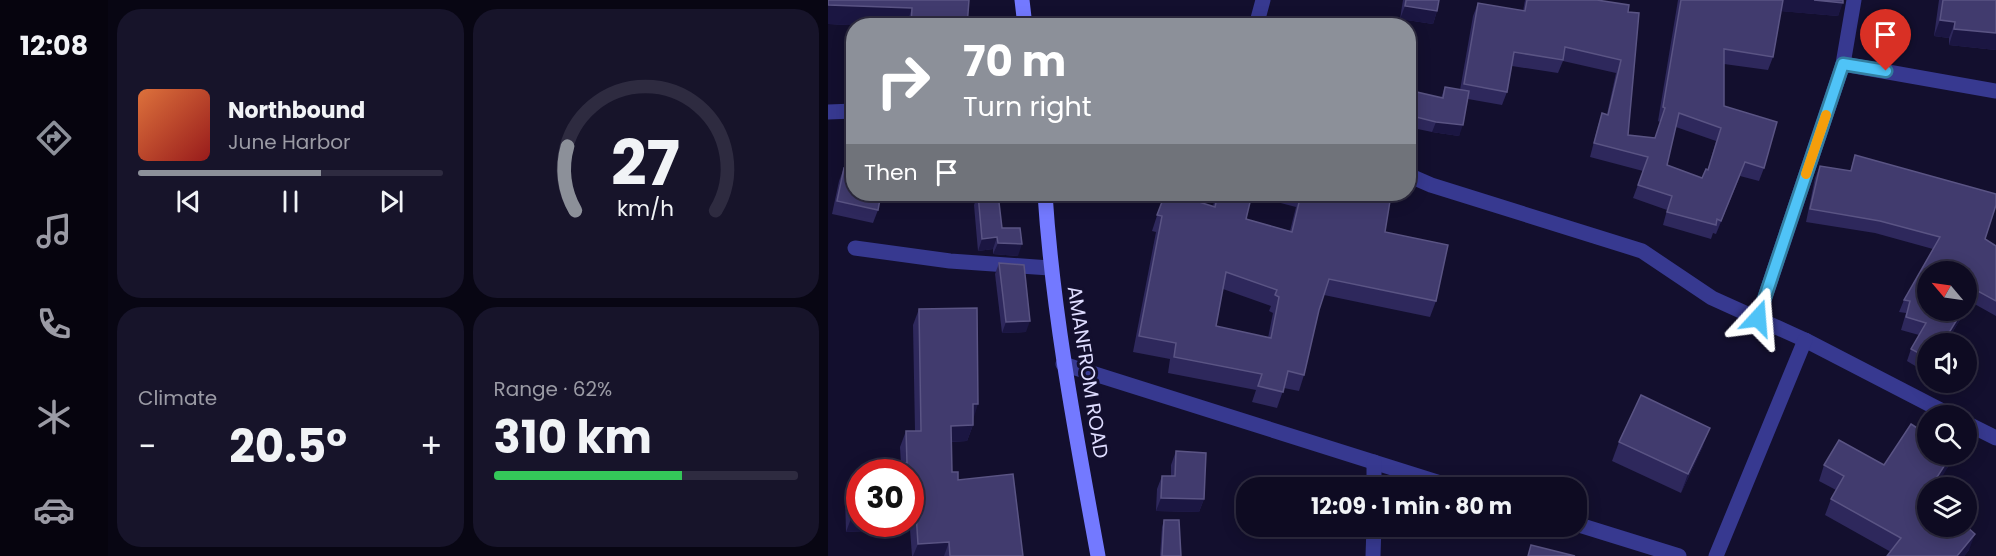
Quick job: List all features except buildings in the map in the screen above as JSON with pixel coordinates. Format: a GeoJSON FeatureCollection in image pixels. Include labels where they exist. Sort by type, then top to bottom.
{"type":"FeatureCollection","features":[{"type":"Feature","properties":{"kind":"street"},"geometry":{"type":"LineString","coordinates":[[1022,0],[1023,18]]}},
{"type":"Feature","properties":{"kind":"street"},"geometry":{"type":"LineString","coordinates":[[1258,18],[1263,0]]}},
{"type":"Feature","properties":{"kind":"street"},"geometry":{"type":"LineString","coordinates":[[1758,318],[1843,64],[1854,0]]}},
{"type":"Feature","properties":{"kind":"street"},"geometry":{"type":"LineString","coordinates":[[1843,64],[1996,91]]}},
{"type":"Feature","properties":{"kind":"street"},"geometry":{"type":"LineString","coordinates":[[828,112],[846,111]]}},
{"type":"Feature","properties":{"kind":"street"},"geometry":{"type":"LineString","coordinates":[[1416,178],[1642,251],[1712,298],[1804,340],[1931,405]]}},
{"type":"Feature","properties":{"kind":"street","name":"AMANFROM ROAD"},"geometry":{"type":"LineString","coordinates":[[1045,201],[1050,268],[1063,364],[1098,556]]}},
{"type":"Feature","properties":{"kind":"street"},"geometry":{"type":"LineString","coordinates":[[855,248],[950,261],[1050,268]]}},
{"type":"Feature","properties":{"kind":"street"},"geometry":{"type":"LineString","coordinates":[[1716,556],[1804,340]]}},
{"type":"Feature","properties":{"kind":"street"},"geometry":{"type":"LineString","coordinates":[[1063,364],[1421,477]]}},
{"type":"Feature","properties":{"kind":"street"},"geometry":{"type":"LineString","coordinates":[[1977,428],[1996,438]]}},
{"type":"Feature","properties":{"kind":"street"},"geometry":{"type":"LineString","coordinates":[[1374,462],[1374,477]]}},
{"type":"Feature","properties":{"kind":"street"},"geometry":{"type":"LineString","coordinates":[[1587,527],[1679,556]]}},
{"type":"Feature","properties":{"kind":"street"},"geometry":{"type":"LineString","coordinates":[[1373,556],[1374,537]]}},
{"type":"Feature","properties":{"kind":"slow traffic"},"geometry":{"type":"LineString","coordinates":[[1806,174],[1826,115]]}},
{"type":"Feature","properties":{"kind":"route"},"geometry":{"type":"LineString","coordinates":[[1758,318],[1843,64],[1886,71]]}}]}
